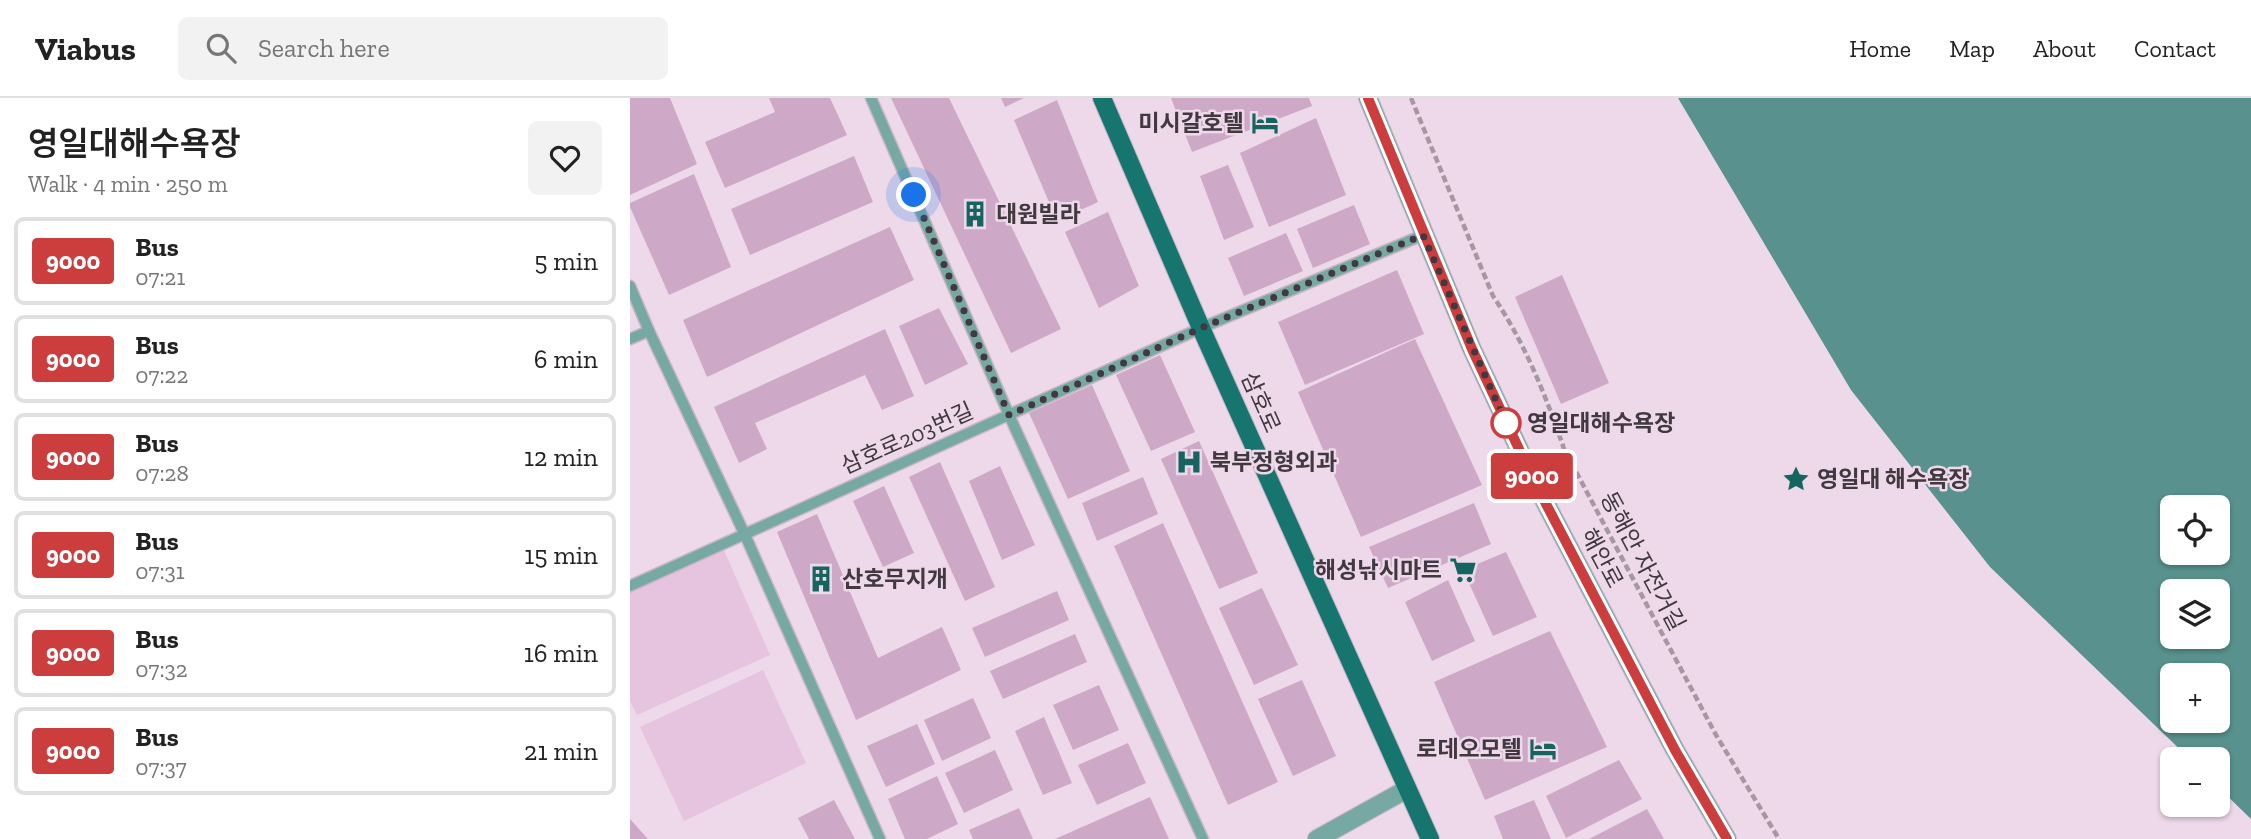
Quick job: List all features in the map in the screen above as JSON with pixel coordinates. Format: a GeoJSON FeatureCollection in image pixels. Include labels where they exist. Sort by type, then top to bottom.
{"type":"FeatureCollection","features":[{"type":"Feature","properties":{"kind":"main road","name":"삼호로"},"geometry":{"type":"LineString","coordinates":[[1102,98],[1201,328],[1430,839]]}},
{"type":"Feature","properties":{"kind":"street","name":"해안로"},"geometry":{"type":"LineString","coordinates":[[1368,98],[1477,360],[1534,481],[1675,750],[1727,839]]}},
{"type":"Feature","properties":{"kind":"street"},"geometry":{"type":"LineString","coordinates":[[1317,839],[1407,789]]}},
{"type":"Feature","properties":{"kind":"lane"},"geometry":{"type":"LineString","coordinates":[[871,98],[1009,415],[1203,839]]}},
{"type":"Feature","properties":{"kind":"lane","name":"삼호로203번길"},"geometry":{"type":"LineString","coordinates":[[630,586],[1201,328],[1423,235]]}},
{"type":"Feature","properties":{"kind":"lane"},"geometry":{"type":"LineString","coordinates":[[630,286],[745,535],[880,839]]}},
{"type":"Feature","properties":{"kind":"lane"},"geometry":{"type":"LineString","coordinates":[[630,339],[649,331]]}},
{"type":"Feature","properties":{"kind":"path","name":"동해안 자전거길"},"geometry":{"type":"LineString","coordinates":[[1411,98],[1493,296],[1512,324],[1549,405],[1564,449],[1716,736],[1779,839]]}},
{"type":"Feature","properties":{"kind":"shaded area"},"geometry":{"type":"Polygon","coordinates":[[[1678,98],[2251,98],[2251,819],[2230,799],[2230,747],[2178,747],[2163,733],[2230,733],[2230,663],[2160,663],[2160,730],[1990,567],[1851,390],[1678,98]]]}},
{"type":"Feature","properties":{"kind":"shaded area"},"geometry":{"type":"Polygon","coordinates":[[[723,548],[770,655],[637,715],[630,701],[630,590],[723,548]]]}},
{"type":"Feature","properties":{"kind":"shaded area"},"geometry":{"type":"Polygon","coordinates":[[[763,670],[806,763],[684,821],[640,727],[763,670]]]}},
{"type":"Feature","properties":{"kind":"building"},"geometry":{"type":"Polygon","coordinates":[[[630,98],[670,98],[697,164],[630,195],[630,98]]]}},
{"type":"Feature","properties":{"kind":"building"},"geometry":{"type":"Polygon","coordinates":[[[769,98],[830,98],[847,135],[725,188],[705,142],[775,112],[769,98]]]}},
{"type":"Feature","properties":{"kind":"building","name":"대원빌라"},"geometry":{"type":"Polygon","coordinates":[[[891,98],[949,98],[1061,329],[1011,353],[891,98]]]}},
{"type":"Feature","properties":{"kind":"building"},"geometry":{"type":"Polygon","coordinates":[[[1001,98],[1024,98],[1005,107],[1001,98]]]}},
{"type":"Feature","properties":{"kind":"building"},"geometry":{"type":"Polygon","coordinates":[[[1171,98],[1309,98],[1312,106],[1192,152],[1171,98]]]}},
{"type":"Feature","properties":{"kind":"building"},"geometry":{"type":"Polygon","coordinates":[[[1057,100],[1098,202],[1057,221],[1014,120],[1057,100]]]}},
{"type":"Feature","properties":{"kind":"building"},"geometry":{"type":"Polygon","coordinates":[[[1316,118],[1346,195],[1269,227],[1240,153],[1316,118]]]}},
{"type":"Feature","properties":{"kind":"building"},"geometry":{"type":"Polygon","coordinates":[[[854,156],[873,202],[750,255],[731,209],[854,156]]]}},
{"type":"Feature","properties":{"kind":"building"},"geometry":{"type":"Polygon","coordinates":[[[1228,165],[1254,227],[1224,240],[1200,176],[1228,165]]]}},
{"type":"Feature","properties":{"kind":"building"},"geometry":{"type":"Polygon","coordinates":[[[694,174],[731,267],[669,295],[630,203],[694,174]]]}},
{"type":"Feature","properties":{"kind":"building"},"geometry":{"type":"Polygon","coordinates":[[[1354,205],[1370,244],[1313,268],[1297,229],[1354,205]]]}},
{"type":"Feature","properties":{"kind":"building"},"geometry":{"type":"Polygon","coordinates":[[[1108,212],[1139,286],[1099,308],[1065,232],[1108,212]]]}},
{"type":"Feature","properties":{"kind":"building"},"geometry":{"type":"Polygon","coordinates":[[[890,227],[914,280],[707,377],[683,320],[890,227]]]}},
{"type":"Feature","properties":{"kind":"building"},"geometry":{"type":"Polygon","coordinates":[[[1286,233],[1303,271],[1244,296],[1228,258],[1286,233]]]}},
{"type":"Feature","properties":{"kind":"building"},"geometry":{"type":"Polygon","coordinates":[[[1397,270],[1424,334],[1305,385],[1278,322],[1397,270]]]}},
{"type":"Feature","properties":{"kind":"building"},"geometry":{"type":"Polygon","coordinates":[[[1562,275],[1609,383],[1561,404],[1515,297],[1562,275]]]}},
{"type":"Feature","properties":{"kind":"building"},"geometry":{"type":"Polygon","coordinates":[[[939,308],[968,364],[925,385],[899,326],[939,308]]]}},
{"type":"Feature","properties":{"kind":"building"},"geometry":{"type":"Polygon","coordinates":[[[885,329],[914,396],[882,410],[865,375],[755,423],[767,449],[739,463],[714,407],[885,329]]]}},
{"type":"Feature","properties":{"kind":"building"},"geometry":{"type":"Polygon","coordinates":[[[1415,339],[1482,485],[1361,537],[1298,392],[1415,339]]]}},
{"type":"Feature","properties":{"kind":"building"},"geometry":{"type":"Polygon","coordinates":[[[1160,355],[1195,432],[1151,451],[1116,375],[1160,355]]]}},
{"type":"Feature","properties":{"kind":"building"},"geometry":{"type":"Polygon","coordinates":[[[1092,385],[1130,471],[1068,499],[1029,413],[1092,385]]]}},
{"type":"Feature","properties":{"kind":"building"},"geometry":{"type":"Polygon","coordinates":[[[1199,441],[1258,573],[1219,589],[1161,459],[1199,441]]]}},
{"type":"Feature","properties":{"kind":"building"},"geometry":{"type":"Polygon","coordinates":[[[940,462],[995,587],[965,601],[909,477],[940,462]]]}},
{"type":"Feature","properties":{"kind":"building"},"geometry":{"type":"Polygon","coordinates":[[[1000,466],[1035,545],[1002,560],[969,481],[1000,466]]]}},
{"type":"Feature","properties":{"kind":"building"},"geometry":{"type":"Polygon","coordinates":[[[1143,477],[1158,514],[1097,541],[1082,503],[1143,477]]]}},
{"type":"Feature","properties":{"kind":"building"},"geometry":{"type":"Polygon","coordinates":[[[884,486],[914,553],[883,567],[853,501],[884,486]]]}},
{"type":"Feature","properties":{"kind":"building"},"geometry":{"type":"Polygon","coordinates":[[[1474,503],[1491,544],[1388,588],[1369,547],[1474,503]]]}},
{"type":"Feature","properties":{"kind":"building","name":"산호무지개"},"geometry":{"type":"Polygon","coordinates":[[[817,514],[878,658],[942,627],[961,670],[856,720],[777,532],[817,514]]]}},
{"type":"Feature","properties":{"kind":"building"},"geometry":{"type":"Polygon","coordinates":[[[1163,523],[1278,782],[1228,805],[1114,546],[1163,523]]]}},
{"type":"Feature","properties":{"kind":"building"},"geometry":{"type":"Polygon","coordinates":[[[1506,552],[1537,617],[1493,636],[1463,570],[1506,552]]]}},
{"type":"Feature","properties":{"kind":"building"},"geometry":{"type":"Polygon","coordinates":[[[1448,580],[1475,641],[1432,661],[1405,602],[1448,580]]]}},
{"type":"Feature","properties":{"kind":"building"},"geometry":{"type":"Polygon","coordinates":[[[1262,588],[1298,665],[1254,685],[1219,608],[1262,588]]]}},
{"type":"Feature","properties":{"kind":"building"},"geometry":{"type":"Polygon","coordinates":[[[1057,591],[1069,620],[985,657],[972,628],[1057,591]]]}},
{"type":"Feature","properties":{"kind":"building"},"geometry":{"type":"Polygon","coordinates":[[[1550,631],[1607,747],[1485,800],[1434,682],[1550,631]]]}},
{"type":"Feature","properties":{"kind":"building"},"geometry":{"type":"Polygon","coordinates":[[[1075,634],[1087,662],[1003,699],[990,671],[1075,634]]]}},
{"type":"Feature","properties":{"kind":"building"},"geometry":{"type":"Polygon","coordinates":[[[1302,680],[1336,756],[1293,776],[1258,699],[1302,680]]]}},
{"type":"Feature","properties":{"kind":"building"},"geometry":{"type":"Polygon","coordinates":[[[1099,685],[1119,730],[1073,750],[1053,705],[1099,685]]]}},
{"type":"Feature","properties":{"kind":"building"},"geometry":{"type":"Polygon","coordinates":[[[973,698],[991,738],[942,761],[924,720],[973,698]]]}},
{"type":"Feature","properties":{"kind":"building"},"geometry":{"type":"Polygon","coordinates":[[[1044,717],[1072,783],[1043,795],[1015,731],[1044,717]]]}},
{"type":"Feature","properties":{"kind":"building"},"geometry":{"type":"Polygon","coordinates":[[[917,724],[935,764],[886,787],[867,746],[917,724]]]}},
{"type":"Feature","properties":{"kind":"building"},"geometry":{"type":"Polygon","coordinates":[[[1128,743],[1146,783],[1097,805],[1078,765],[1128,743]]]}},
{"type":"Feature","properties":{"kind":"building"},"geometry":{"type":"Polygon","coordinates":[[[995,750],[1013,790],[964,813],[945,773],[995,750]]]}},
{"type":"Feature","properties":{"kind":"building"},"geometry":{"type":"Polygon","coordinates":[[[1619,760],[1642,799],[1566,838],[1546,796],[1619,760]]]}},
{"type":"Feature","properties":{"kind":"building"},"geometry":{"type":"Polygon","coordinates":[[[937,776],[958,824],[927,839],[905,839],[888,799],[937,776]]]}},
{"type":"Feature","properties":{"kind":"building"},"geometry":{"type":"Polygon","coordinates":[[[1150,797],[1169,839],[1055,839],[1150,797]]]}},
{"type":"Feature","properties":{"kind":"building"},"geometry":{"type":"Polygon","coordinates":[[[834,800],[855,839],[809,839],[798,818],[834,800]]]}},
{"type":"Feature","properties":{"kind":"building"},"geometry":{"type":"Polygon","coordinates":[[[1534,800],[1551,839],[1503,839],[1494,816],[1534,800]]]}},
{"type":"Feature","properties":{"kind":"building"},"geometry":{"type":"Polygon","coordinates":[[[1019,808],[1033,839],[973,839],[969,830],[1019,808]]]}},
{"type":"Feature","properties":{"kind":"building"},"geometry":{"type":"Polygon","coordinates":[[[1647,809],[1664,839],[1589,839],[1647,809]]]}},
{"type":"Feature","properties":{"kind":"building"},"geometry":{"type":"Polygon","coordinates":[[[630,819],[648,839],[630,839],[630,819]]]}},
{"type":"Feature","properties":{"kind":"bus line","name":"9000"},"geometry":{"type":"LineString","coordinates":[[1368,98],[1423,235],[1502,415],[1675,750],[1727,839]]}},
{"type":"Feature","properties":{"kind":"place","name":"미시갈호텔"},"geometry":{"type":"Point","coordinates":[1265,123]}},
{"type":"Feature","properties":{"kind":"place","name":"대원빌라"},"geometry":{"type":"Point","coordinates":[975,214]}},
{"type":"Feature","properties":{"kind":"place","name":"영일대해수욕장"},"geometry":{"type":"Point","coordinates":[1506,423]}},
{"type":"Feature","properties":{"kind":"place","name":"북부정형외과"},"geometry":{"type":"Point","coordinates":[1189,462]}},
{"type":"Feature","properties":{"kind":"place","name":"영일대 해수욕장"},"geometry":{"type":"Point","coordinates":[1796,479]}},
{"type":"Feature","properties":{"kind":"place","name":"해성낚시마트"},"geometry":{"type":"Point","coordinates":[1463,570]}},
{"type":"Feature","properties":{"kind":"place","name":"산호무지개"},"geometry":{"type":"Point","coordinates":[821,579]}},
{"type":"Feature","properties":{"kind":"place","name":"로데오모텔"},"geometry":{"type":"Point","coordinates":[1543,749]}},
{"type":"Feature","properties":{"kind":"route"},"geometry":{"type":"LineString","coordinates":[[914,195],[1009,415],[1201,328],[1423,235],[1506,423]]}}]}
